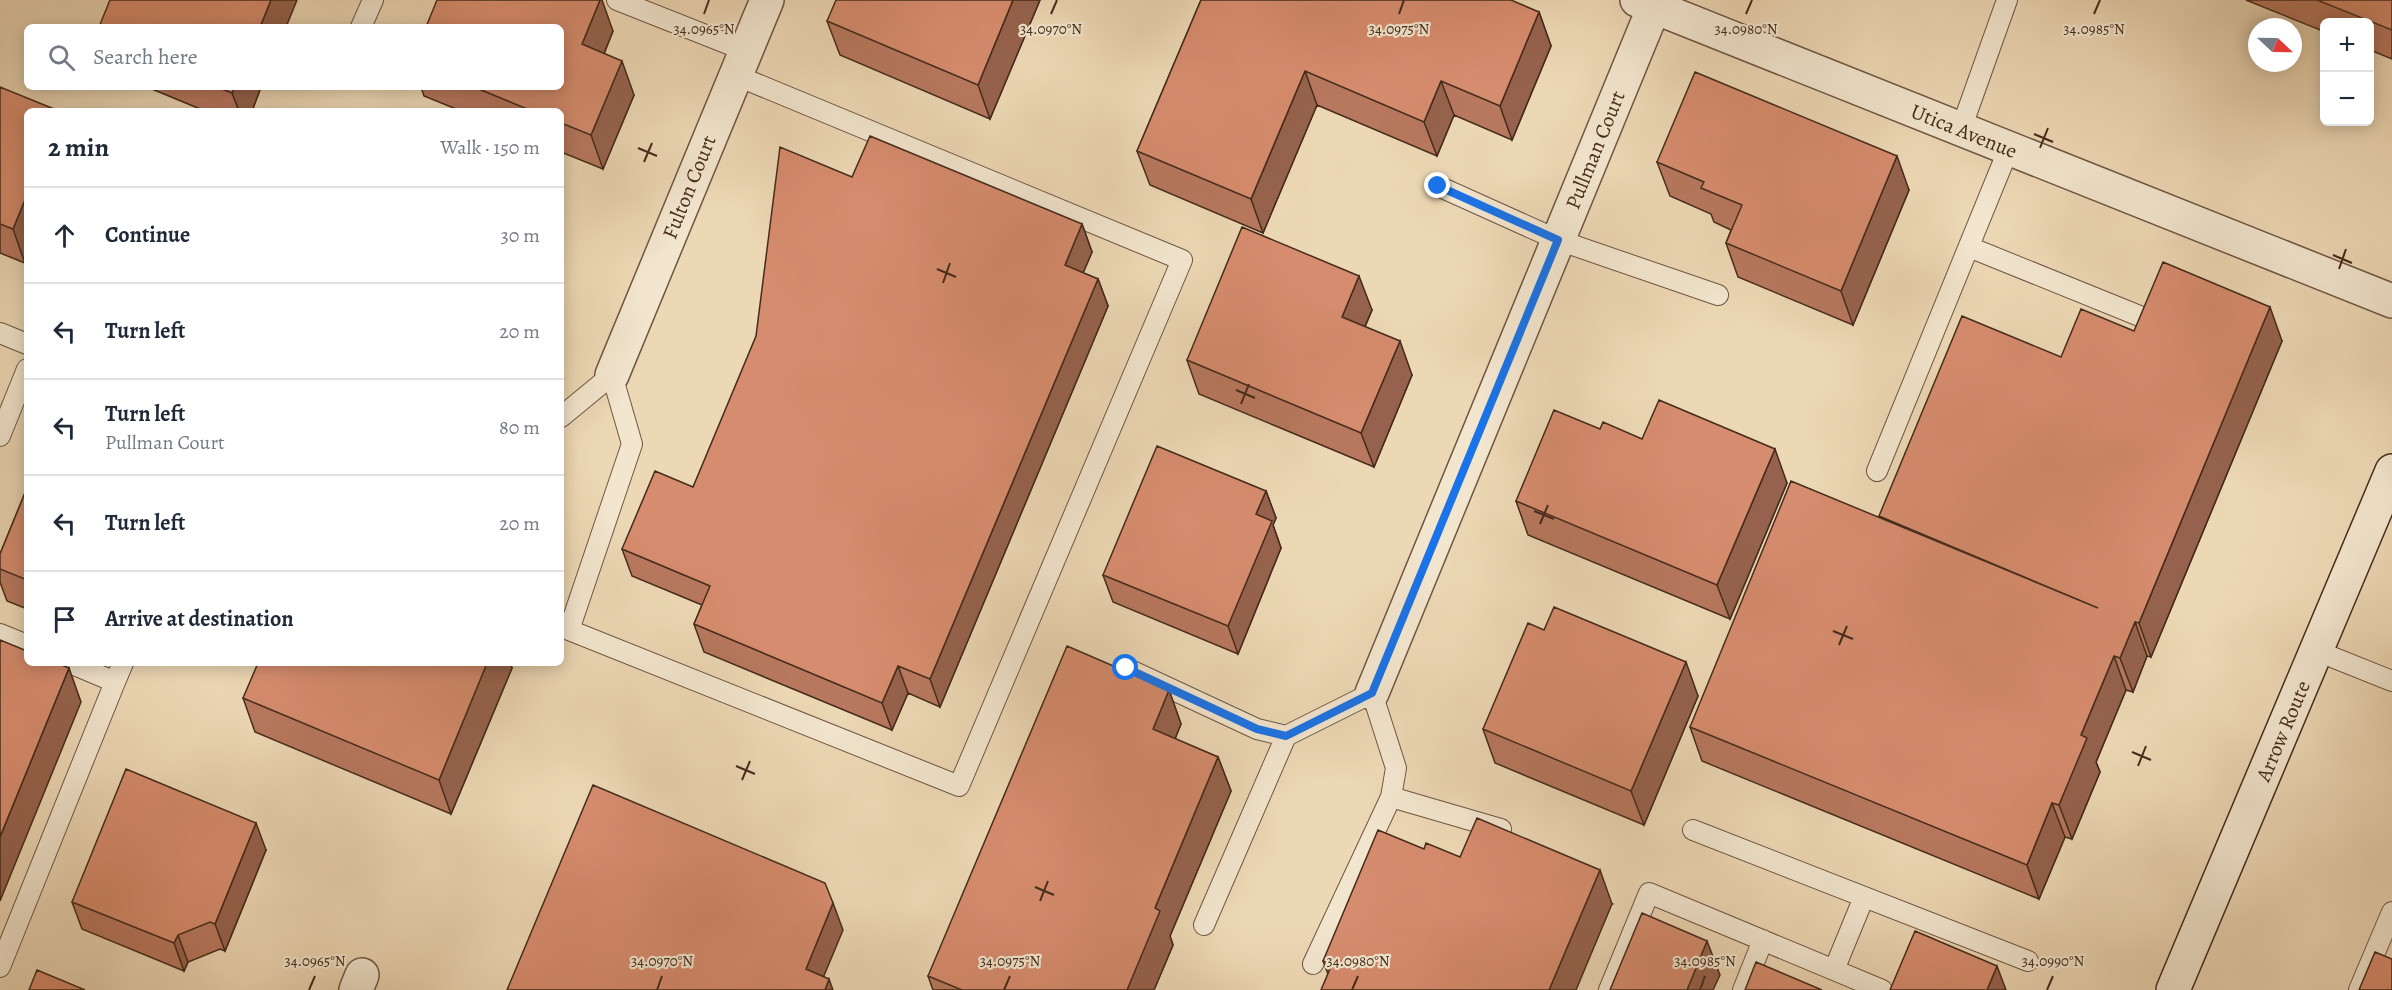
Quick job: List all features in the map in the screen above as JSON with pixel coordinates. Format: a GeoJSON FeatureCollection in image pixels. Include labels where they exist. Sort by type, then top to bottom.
{"type":"FeatureCollection","features":[{"type":"Feature","properties":{"kind":"street","name":"Fulton Court"},"geometry":{"type":"LineString","coordinates":[[612,375],[766,0]]}},
{"type":"Feature","properties":{"kind":"street","name":"Utica Avenue"},"geometry":{"type":"LineString","coordinates":[[1649,2],[2392,301]]}},
{"type":"Feature","properties":{"kind":"street","name":"Pullman Court"},"geometry":{"type":"LineString","coordinates":[[1372,693],[1558,240],[1649,2]]}},
{"type":"Feature","properties":{"kind":"street","name":"Arrow Route"},"geometry":{"type":"LineString","coordinates":[[2173,990],[2392,471]]}},
{"type":"Feature","properties":{"kind":"lane"},"geometry":{"type":"LineString","coordinates":[[363,24],[373,0]]}},
{"type":"Feature","properties":{"kind":"lane"},"geometry":{"type":"LineString","coordinates":[[564,415],[612,375],[632,444],[569,630],[959,786],[1182,260],[741,63],[617,0]]}},
{"type":"Feature","properties":{"kind":"lane"},"geometry":{"type":"LineString","coordinates":[[1960,129],[2007,0]]}},
{"type":"Feature","properties":{"kind":"lane"},"geometry":{"type":"LineString","coordinates":[[1877,471],[2009,148]]}},
{"type":"Feature","properties":{"kind":"lane"},"geometry":{"type":"LineString","coordinates":[[1438,186],[1558,240],[1718,295]]}},
{"type":"Feature","properties":{"kind":"lane"},"geometry":{"type":"LineString","coordinates":[[1969,247],[2142,317]]}},
{"type":"Feature","properties":{"kind":"lane"},"geometry":{"type":"LineString","coordinates":[[0,333],[24,343]]}},
{"type":"Feature","properties":{"kind":"lane"},"geometry":{"type":"LineString","coordinates":[[0,436],[24,376]]}},
{"type":"Feature","properties":{"kind":"lane"},"geometry":{"type":"LineString","coordinates":[[0,634],[24,644]]}},
{"type":"Feature","properties":{"kind":"lane"},"geometry":{"type":"LineString","coordinates":[[2317,651],[2392,681]]}},
{"type":"Feature","properties":{"kind":"lane"},"geometry":{"type":"LineString","coordinates":[[77,666],[115,682]]}},
{"type":"Feature","properties":{"kind":"lane"},"geometry":{"type":"LineString","coordinates":[[0,967],[122,666]]}},
{"type":"Feature","properties":{"kind":"lane"},"geometry":{"type":"LineString","coordinates":[[1126,668],[1257,729],[1286,736]]}},
{"type":"Feature","properties":{"kind":"lane"},"geometry":{"type":"LineString","coordinates":[[1204,925],[1286,736],[1372,693],[1396,768],[1391,797],[1313,964]]}},
{"type":"Feature","properties":{"kind":"lane"},"geometry":{"type":"LineString","coordinates":[[1391,797],[1505,830]]}},
{"type":"Feature","properties":{"kind":"lane"},"geometry":{"type":"LineString","coordinates":[[1693,830],[2028,961]]}},
{"type":"Feature","properties":{"kind":"lane"},"geometry":{"type":"LineString","coordinates":[[1609,990],[1649,893],[1882,990]]}},
{"type":"Feature","properties":{"kind":"lane"},"geometry":{"type":"LineString","coordinates":[[1834,970],[1864,897]]}},
{"type":"Feature","properties":{"kind":"lane"},"geometry":{"type":"LineString","coordinates":[[2359,990],[2392,912]]}},
{"type":"Feature","properties":{"kind":"lane"},"geometry":{"type":"LineString","coordinates":[[1743,990],[1763,940]]}},
{"type":"Feature","properties":{"kind":"building"},"geometry":{"type":"Polygon","coordinates":[[[110,0],[271,0],[261,24],[100,24],[110,0]]]}},
{"type":"Feature","properties":{"kind":"building"},"geometry":{"type":"Polygon","coordinates":[[[437,0],[600,0],[582,44],[622,61],[591,135],[564,124],[564,108],[525,108],[481,90],[564,90],[564,24],[427,24],[437,0]]]}},
{"type":"Feature","properties":{"kind":"building"},"geometry":{"type":"Polygon","coordinates":[[[836,0],[1013,0],[978,85],[827,21],[836,0]]]}},
{"type":"Feature","properties":{"kind":"building"},"geometry":{"type":"Polygon","coordinates":[[[1201,0],[1511,0],[1539,12],[1500,106],[1441,81],[1424,122],[1305,71],[1251,199],[1137,151],[1201,0]]]}},
{"type":"Feature","properties":{"kind":"building"},"geometry":{"type":"Polygon","coordinates":[[[2317,0],[2392,0],[2392,30],[2374,23],[2374,18],[2362,18],[2317,0]]]}},
{"type":"Feature","properties":{"kind":"building"},"geometry":{"type":"Polygon","coordinates":[[[1695,72],[1897,156],[1841,291],[1726,243],[1742,205],[1701,188],[1704,182],[1657,162],[1695,72]]]}},
{"type":"Feature","properties":{"kind":"building"},"geometry":{"type":"Polygon","coordinates":[[[0,87],[52,108],[24,108],[24,202],[13,229],[0,224],[0,87]]]}},
{"type":"Feature","properties":{"kind":"building"},"geometry":{"type":"Polygon","coordinates":[[[870,136],[1082,224],[1065,265],[1098,279],[930,679],[898,666],[882,703],[694,624],[710,586],[622,549],[655,471],[693,487],[756,336],[780,147],[852,177],[870,136]]]}},
{"type":"Feature","properties":{"kind":"building"},"geometry":{"type":"Polygon","coordinates":[[[1242,227],[1359,276],[1342,317],[1400,341],[1361,433],[1187,360],[1242,227]]]}},
{"type":"Feature","properties":{"kind":"building"},"geometry":{"type":"Polygon","coordinates":[[[2163,262],[2270,307],[2139,623],[2135,622],[2120,658],[2114,656],[2081,735],[2087,738],[2059,805],[2052,803],[2027,865],[1690,727],[1791,481],[2098,608],[1879,516],[1962,316],[2061,357],[2081,309],[2134,331],[2163,262]]]}},
{"type":"Feature","properties":{"kind":"building"},"geometry":{"type":"Polygon","coordinates":[[[1659,400],[1775,449],[1717,585],[1516,501],[1554,410],[1600,429],[1603,422],[1642,439],[1659,400]]]}},
{"type":"Feature","properties":{"kind":"building"},"geometry":{"type":"Polygon","coordinates":[[[1157,446],[1266,491],[1256,514],[1272,521],[1228,626],[1103,575],[1157,446]]]}},
{"type":"Feature","properties":{"kind":"building"},"geometry":{"type":"Polygon","coordinates":[[[24,495],[24,579],[0,569],[0,554],[24,495]]]}},
{"type":"Feature","properties":{"kind":"building"},"geometry":{"type":"Polygon","coordinates":[[[1554,607],[1686,662],[1631,791],[1483,729],[1528,623],[1544,630],[1554,607]]]}},
{"type":"Feature","properties":{"kind":"building"},"geometry":{"type":"Polygon","coordinates":[[[0,640],[24,650],[24,666],[69,668],[0,837],[0,640]]]}},
{"type":"Feature","properties":{"kind":"building"},"geometry":{"type":"Polygon","coordinates":[[[1067,646],[1169,690],[1153,729],[1218,757],[1155,908],[1160,911],[1127,990],[962,990],[928,976],[1067,646]]]}},
{"type":"Feature","properties":{"kind":"building"},"geometry":{"type":"Polygon","coordinates":[[[257,666],[486,666],[439,780],[243,698],[257,666]]]}},
{"type":"Feature","properties":{"kind":"building"},"geometry":{"type":"Polygon","coordinates":[[[126,769],[256,823],[215,924],[210,922],[178,935],[174,943],[72,902],[126,769]]]}},
{"type":"Feature","properties":{"kind":"building"},"geometry":{"type":"Polygon","coordinates":[[[593,785],[825,883],[833,903],[806,969],[829,979],[825,990],[507,990],[593,785]]]}},
{"type":"Feature","properties":{"kind":"building"},"geometry":{"type":"Polygon","coordinates":[[[1477,818],[1600,870],[1549,990],[1321,990],[1332,964],[1323,961],[1378,830],[1424,849],[1426,843],[1460,857],[1477,818]]]}},
{"type":"Feature","properties":{"kind":"building"},"geometry":{"type":"Polygon","coordinates":[[[1642,913],[1707,941],[1687,990],[1610,990],[1642,913]]]}},
{"type":"Feature","properties":{"kind":"building"},"geometry":{"type":"Polygon","coordinates":[[[1915,931],[1997,966],[1987,990],[1890,990],[1915,931]]]}},
{"type":"Feature","properties":{"kind":"building"},"geometry":{"type":"Polygon","coordinates":[[[2375,952],[2392,959],[2392,990],[2359,990],[2375,952]]]}},
{"type":"Feature","properties":{"kind":"building"},"geometry":{"type":"Polygon","coordinates":[[[1756,962],[1822,990],[1745,990],[1756,962]]]}},
{"type":"Feature","properties":{"kind":"building"},"geometry":{"type":"Polygon","coordinates":[[[37,970],[85,990],[29,990],[37,970]]]}},
{"type":"Feature","properties":{"kind":"route"},"geometry":{"type":"LineString","coordinates":[[1126,668],[1257,729],[1286,736],[1372,693],[1558,240],[1438,186]]}}]}
